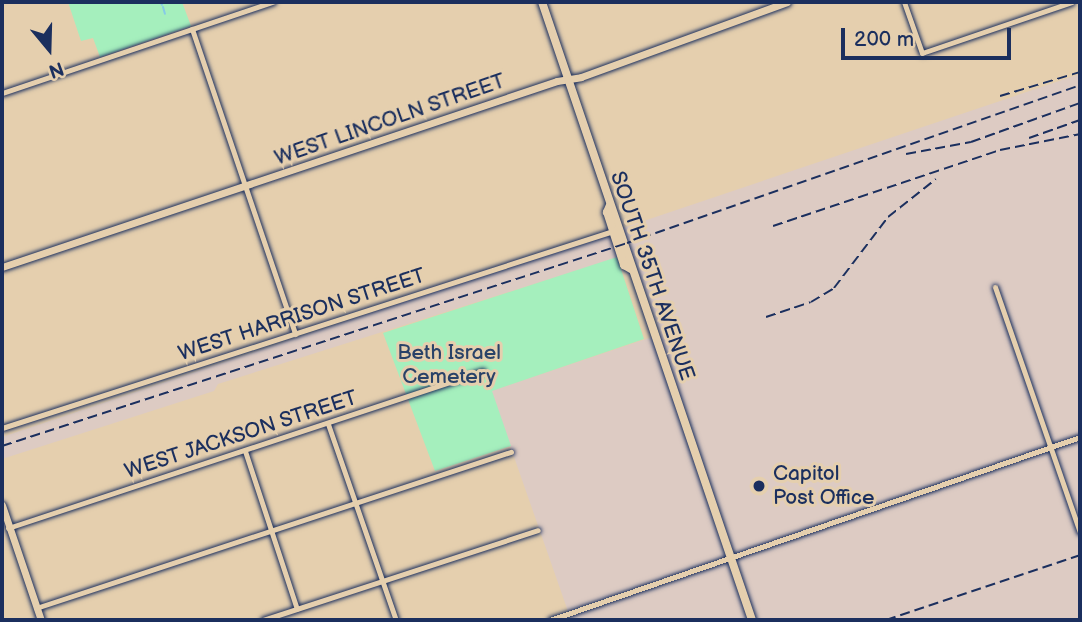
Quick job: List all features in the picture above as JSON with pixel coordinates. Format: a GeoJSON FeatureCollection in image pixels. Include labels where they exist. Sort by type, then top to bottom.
{"type":"FeatureCollection","features":[{"type":"Feature","properties":{"kind":"main road","name":"SOUTH 35TH AVENUE"},"geometry":{"type":"LineString","coordinates":[[542,2],[610,205],[616,210],[633,262],[631,269],[752,620]]}},
{"type":"Feature","properties":{"kind":"main road"},"geometry":{"type":"LineString","coordinates":[[610,205],[607,212],[624,265],[631,269]]}},
{"type":"Feature","properties":{"kind":"street"},"geometry":{"type":"LineString","coordinates":[[2,93],[273,2]]}},
{"type":"Feature","properties":{"kind":"street","name":"WEST LINCOLN STREET"},"geometry":{"type":"LineString","coordinates":[[2,267],[569,79],[787,2]]}},
{"type":"Feature","properties":{"kind":"street"},"geometry":{"type":"LineString","coordinates":[[904,2],[922,53],[1072,2]]}},
{"type":"Feature","properties":{"kind":"street"},"geometry":{"type":"LineString","coordinates":[[191,29],[295,334]]}},
{"type":"Feature","properties":{"kind":"street","name":"WEST HARRISON STREET"},"geometry":{"type":"LineString","coordinates":[[2,428],[613,231]]}},
{"type":"Feature","properties":{"kind":"street"},"geometry":{"type":"LineString","coordinates":[[995,287],[1080,532]]}},
{"type":"Feature","properties":{"kind":"street","name":"WEST JACKSON STREET"},"geometry":{"type":"LineString","coordinates":[[8,528],[483,371]]}},
{"type":"Feature","properties":{"kind":"street"},"geometry":{"type":"LineString","coordinates":[[328,424],[396,620]]}},
{"type":"Feature","properties":{"kind":"street"},"geometry":{"type":"LineString","coordinates":[[550,620],[731,560],[1080,437]]}},
{"type":"Feature","properties":{"kind":"street"},"geometry":{"type":"LineString","coordinates":[[245,451],[297,609]]}},
{"type":"Feature","properties":{"kind":"street"},"geometry":{"type":"LineString","coordinates":[[36,608],[511,452]]}},
{"type":"Feature","properties":{"kind":"street"},"geometry":{"type":"LineString","coordinates":[[2,505],[41,620]]}},
{"type":"Feature","properties":{"kind":"street"},"geometry":{"type":"LineString","coordinates":[[263,620],[538,530]]}},
{"type":"Feature","properties":{"kind":"shaded area"},"geometry":{"type":"Polygon","coordinates":[[[1080,74],[1080,620],[571,620],[491,391],[661,334],[632,253],[218,384],[214,391],[2,459],[2,437],[1080,74]]]}},
{"type":"Feature","properties":{"kind":"green space"},"geometry":{"type":"Polygon","coordinates":[[[68,2],[182,2],[191,26],[100,57],[93,38],[81,41],[68,2]]]}},
{"type":"Feature","properties":{"kind":"green space","name":"Beth Israel Cemetery"},"geometry":{"type":"Polygon","coordinates":[[[617,257],[644,339],[492,391],[511,446],[435,471],[383,333],[617,257]]]}},
{"type":"Feature","properties":{"kind":"waterway"},"geometry":{"type":"LineString","coordinates":[[163,7],[165,14]]}},
{"type":"Feature","properties":{"kind":"railway"},"geometry":{"type":"LineString","coordinates":[[1000,96],[1080,72]]}},
{"type":"Feature","properties":{"kind":"railway"},"geometry":{"type":"LineString","coordinates":[[2,446],[627,243],[1080,85]]}},
{"type":"Feature","properties":{"kind":"railway"},"geometry":{"type":"LineString","coordinates":[[906,154],[971,142],[1080,103]]}},
{"type":"Feature","properties":{"kind":"railway"},"geometry":{"type":"LineString","coordinates":[[1029,138],[1080,120]]}},
{"type":"Feature","properties":{"kind":"railway"},"geometry":{"type":"LineString","coordinates":[[773,226],[1000,150],[1080,134]]}},
{"type":"Feature","properties":{"kind":"railway"},"geometry":{"type":"LineString","coordinates":[[766,317],[811,302],[834,288],[888,217],[936,179]]}},
{"type":"Feature","properties":{"kind":"railway"},"geometry":{"type":"LineString","coordinates":[[886,620],[1080,555]]}},
{"type":"Feature","properties":{"kind":"place","name":"Capitol Post Office"},"geometry":{"type":"Point","coordinates":[759,486]}}]}
